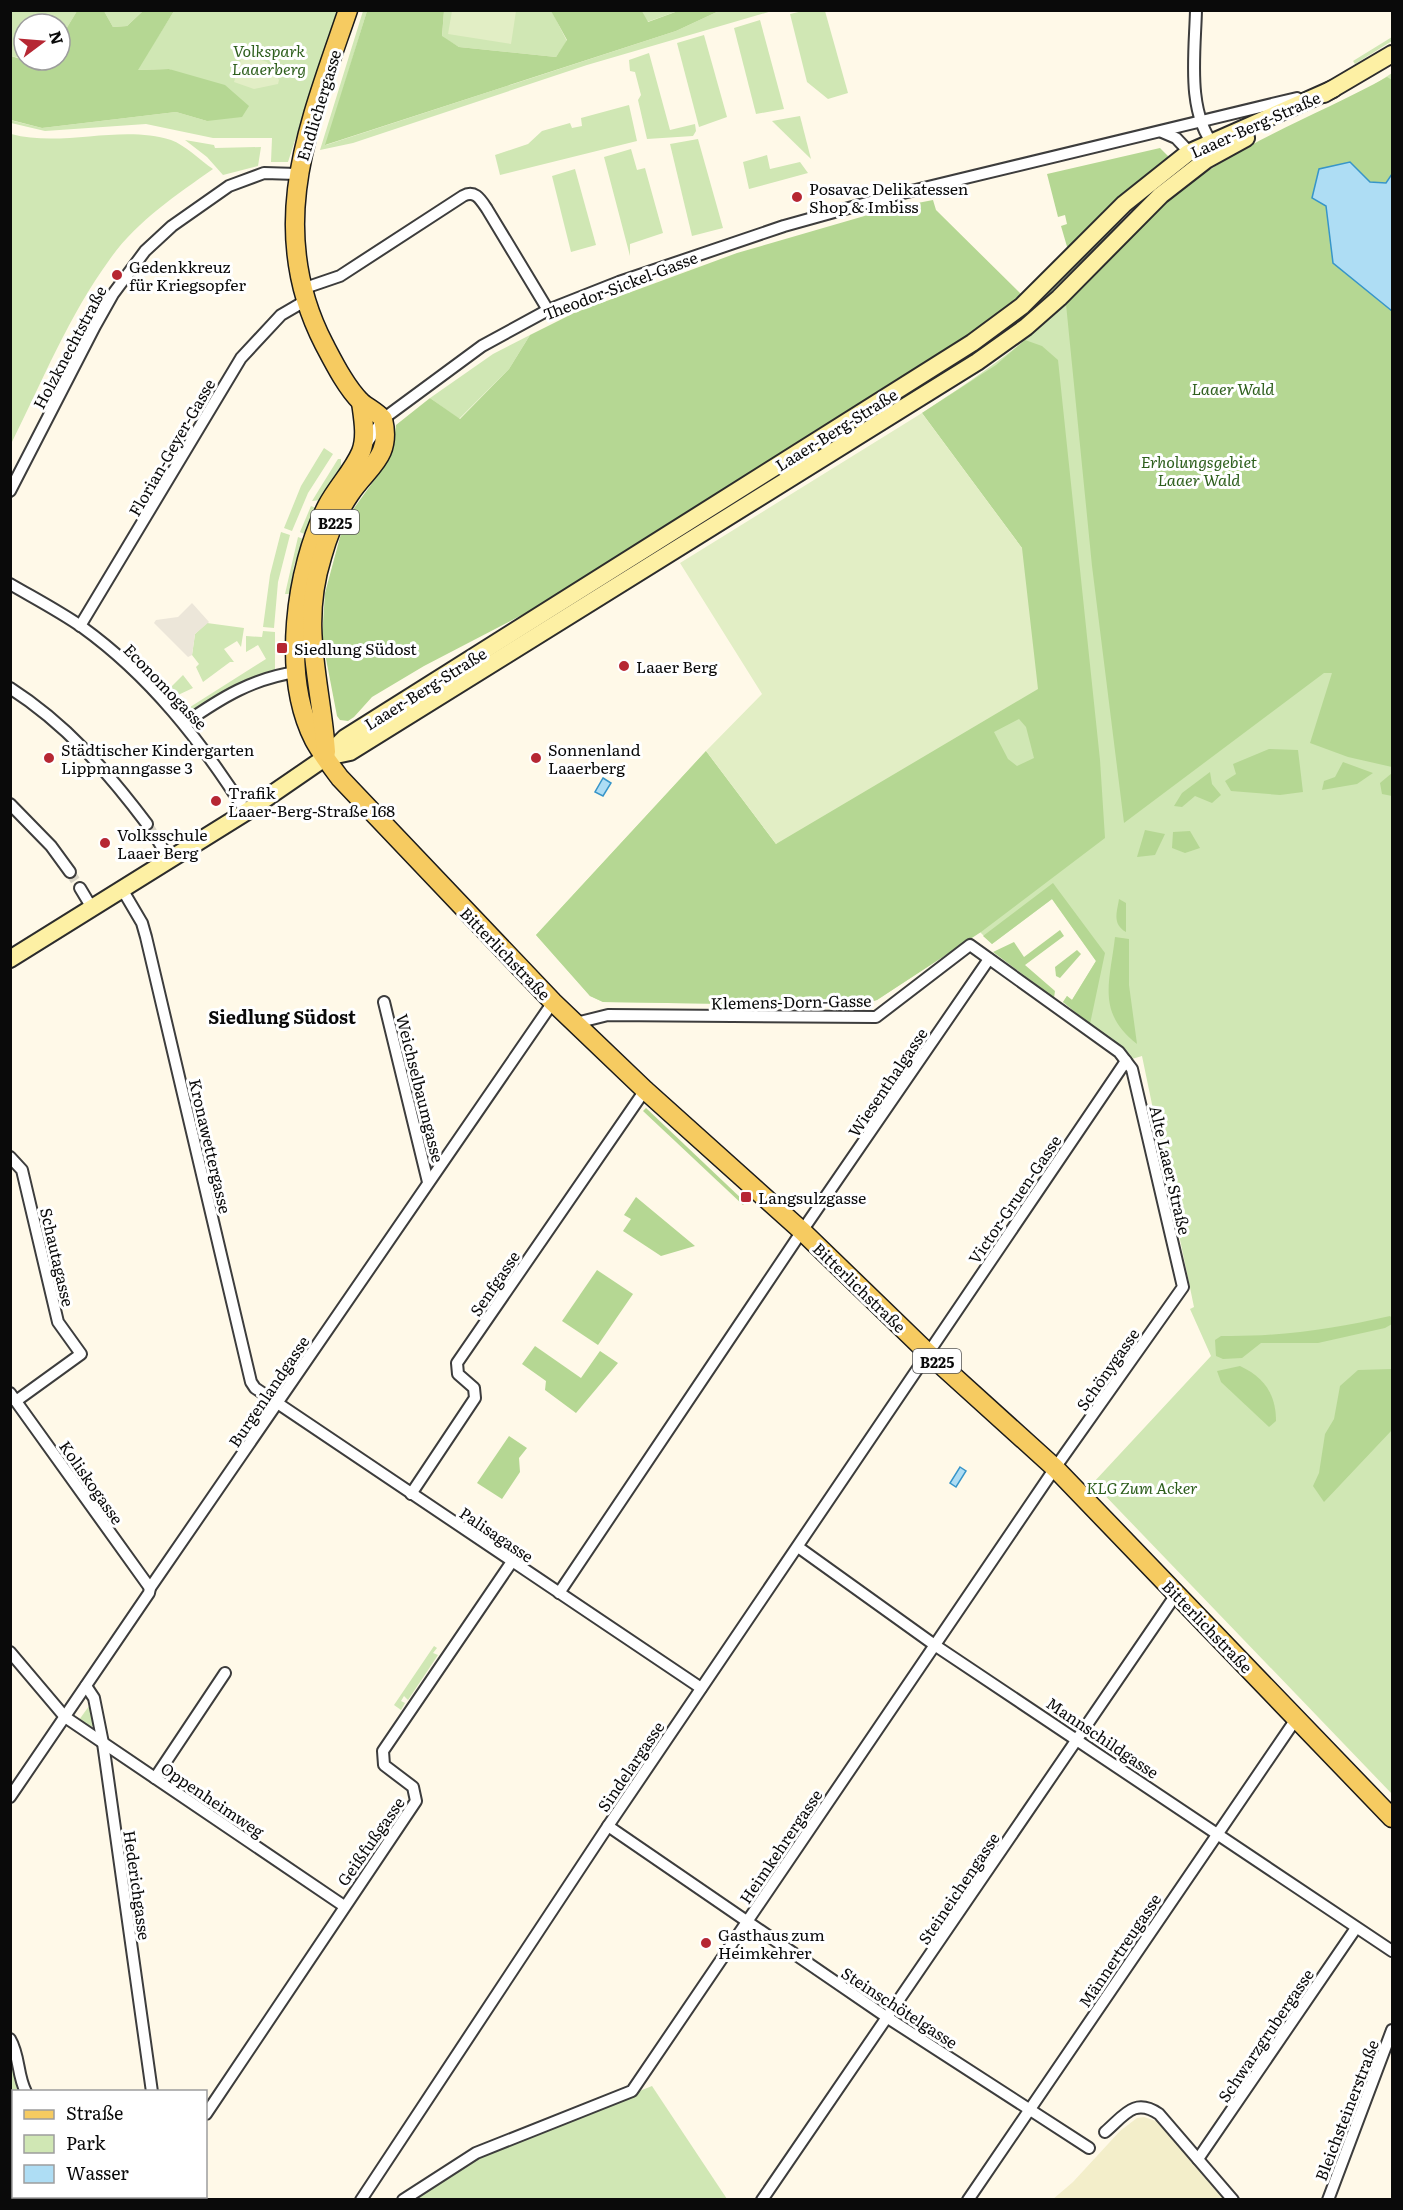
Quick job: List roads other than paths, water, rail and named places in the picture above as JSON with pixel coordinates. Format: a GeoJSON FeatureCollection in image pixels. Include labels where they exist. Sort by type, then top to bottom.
{"type":"FeatureCollection","features":[{"type":"Feature","properties":{"kind":"main road","name":"Endlichergasse"},"geometry":{"type":"LineString","coordinates":[[348,10],[306,133],[297,174],[295,239],[304,295],[330,356],[361,402],[382,419]]}},
{"type":"Feature","properties":{"kind":"main road","name":"Laaer-Berg-Straße"},"geometry":{"type":"LineString","coordinates":[[326,757],[350,752],[360,746],[978,362],[1026,327],[1059,298],[1137,217],[1212,152],[1333,89],[1392,54]]}},
{"type":"Feature","properties":{"kind":"main road","name":"Laaer-Berg-Straße"},"geometry":{"type":"LineString","coordinates":[[12,953],[92,908],[246,812],[326,757],[355,732],[999,324],[1048,281],[1124,204],[1188,153],[1212,152]]}},
{"type":"Feature","properties":{"kind":"main road","name":"Endlichergasse"},"geometry":{"type":"LineString","coordinates":[[361,402],[364,428],[362,450]]}},
{"type":"Feature","properties":{"kind":"main road","name":"B225"},"geometry":{"type":"LineString","coordinates":[[326,757],[322,711],[312,656],[311,611],[315,582],[321,558],[339,512],[351,493],[378,460],[384,448],[386,439],[382,419]]}},
{"type":"Feature","properties":{"kind":"main road","name":"B225"},"geometry":{"type":"LineString","coordinates":[[326,757],[314,740],[306,718],[297,672],[296,646],[301,587],[308,558],[327,505],[362,450]]}},
{"type":"Feature","properties":{"kind":"main road","name":"Bitterlichstraße"},"geometry":{"type":"LineString","coordinates":[[326,757],[345,784],[553,1002],[645,1090],[805,1227],[929,1354],[1055,1468],[1392,1818]]}},
{"type":"Feature","properties":{"kind":"street"},"geometry":{"type":"LineString","coordinates":[[1196,10],[1196,99],[1212,152]]}},
{"type":"Feature","properties":{"kind":"street","name":"Theodor-Sickel-Gasse"},"geometry":{"type":"LineString","coordinates":[[382,419],[482,346],[548,310],[645,273],[784,226],[916,189],[1162,132],[1333,89]]}},
{"type":"Feature","properties":{"kind":"street"},"geometry":{"type":"LineString","coordinates":[[1162,132],[1176,138],[1188,153]]}},
{"type":"Feature","properties":{"kind":"street","name":"Holzknechtstraße"},"geometry":{"type":"LineString","coordinates":[[10,491],[100,318],[145,251],[172,226],[229,186],[264,173],[297,174]]}},
{"type":"Feature","properties":{"kind":"street","name":"Florian-Geyer-Gasse"},"geometry":{"type":"LineString","coordinates":[[80,626],[241,358],[281,315],[304,295],[340,276],[463,196],[471,194],[478,196],[487,209],[548,310]]}},
{"type":"Feature","properties":{"kind":"street"},"geometry":{"type":"LineString","coordinates":[[362,450],[382,419]]}},
{"type":"Feature","properties":{"kind":"street","name":"Economogasse"},"geometry":{"type":"LineString","coordinates":[[10,584],[80,626],[127,662],[185,723],[246,812]]}},
{"type":"Feature","properties":{"kind":"street"},"geometry":{"type":"LineString","coordinates":[[185,723],[240,687],[254,681],[297,672]]}},
{"type":"Feature","properties":{"kind":"street"},"geometry":{"type":"LineString","coordinates":[[10,688],[51,716],[87,751],[121,789],[147,824]]}},
{"type":"Feature","properties":{"kind":"street"},"geometry":{"type":"LineString","coordinates":[[10,804],[51,846],[70,872]]}},
{"type":"Feature","properties":{"kind":"street"},"geometry":{"type":"LineString","coordinates":[[157,839],[169,859]]}},
{"type":"Feature","properties":{"kind":"street"},"geometry":{"type":"LineString","coordinates":[[80,888],[92,908]]}},
{"type":"Feature","properties":{"kind":"street","name":"Kronawettergasse"},"geometry":{"type":"LineString","coordinates":[[122,889],[142,923],[147,937],[251,1382],[255,1388],[278,1402]]}},
{"type":"Feature","properties":{"kind":"street","name":"Klemens-Dorn-Gasse"},"geometry":{"type":"LineString","coordinates":[[576,1023],[608,1015],[876,1017],[970,945],[1110,1045],[1126,1061]]}},
{"type":"Feature","properties":{"kind":"street","name":"Wiesenthalgasse"},"geometry":{"type":"LineString","coordinates":[[805,1227],[989,959]]}},
{"type":"Feature","properties":{"kind":"street","name":"Weichselbaumgasse"},"geometry":{"type":"LineString","coordinates":[[384,1002],[428,1182]]}},
{"type":"Feature","properties":{"kind":"street","name":"Burgenlandgasse"},"geometry":{"type":"LineString","coordinates":[[10,1797],[66,1717],[150,1588],[553,1002]]}},
{"type":"Feature","properties":{"kind":"street","name":"Alte Laaer Straße"},"geometry":{"type":"LineString","coordinates":[[1126,1061],[1132,1069],[1183,1287]]}},
{"type":"Feature","properties":{"kind":"street","name":"Victor-Gruen-Gasse"},"geometry":{"type":"LineString","coordinates":[[929,1354],[1126,1061]]}},
{"type":"Feature","properties":{"kind":"street","name":"Senfgasse"},"geometry":{"type":"LineString","coordinates":[[411,1494],[475,1398],[474,1388],[458,1374],[458,1363],[645,1090]]}},
{"type":"Feature","properties":{"kind":"street","name":"Schautagasse"},"geometry":{"type":"LineString","coordinates":[[10,1157],[22,1170],[58,1322],[81,1354],[13,1397]]}},
{"type":"Feature","properties":{"kind":"street"},"geometry":{"type":"LineString","coordinates":[[559,1593],[805,1227]]}},
{"type":"Feature","properties":{"kind":"street","name":"Schönygasse"},"geometry":{"type":"LineString","coordinates":[[1055,1468],[1183,1287]]}},
{"type":"Feature","properties":{"kind":"street","name":"Sindelargasse"},"geometry":{"type":"LineString","coordinates":[[361,2199],[700,1688],[929,1354]]}},
{"type":"Feature","properties":{"kind":"street","name":"Koliskogasse"},"geometry":{"type":"LineString","coordinates":[[13,1397],[150,1588]]}},
{"type":"Feature","properties":{"kind":"street","name":"Palisagasse"},"geometry":{"type":"LineString","coordinates":[[278,1402],[511,1563],[700,1688]]}},
{"type":"Feature","properties":{"kind":"street","name":"Heimkehrergasse"},"geometry":{"type":"LineString","coordinates":[[403,2199],[476,2153],[632,2091],[1055,1468]]}},
{"type":"Feature","properties":{"kind":"street","name":"Mannschildgasse"},"geometry":{"type":"LineString","coordinates":[[798,1547],[936,1646],[1077,1738],[1392,1951]]}},
{"type":"Feature","properties":{"kind":"street","name":"Geißfußgasse"},"geometry":{"type":"LineString","coordinates":[[207,2112],[417,1798],[413,1787],[384,1765],[383,1751],[511,1563]]}},
{"type":"Feature","properties":{"kind":"street","name":"Steineichengasse"},"geometry":{"type":"LineString","coordinates":[[762,2199],[1177,1593]]}},
{"type":"Feature","properties":{"kind":"street","name":"Oppenheimweg"},"geometry":{"type":"LineString","coordinates":[[10,1652],[66,1717],[344,1906]]}},
{"type":"Feature","properties":{"kind":"street"},"geometry":{"type":"LineString","coordinates":[[155,1778],[225,1673]]}},
{"type":"Feature","properties":{"kind":"street","name":"Hederichgasse"},"geometry":{"type":"LineString","coordinates":[[86,1686],[94,1698],[103,1743],[152,2090]]}},
{"type":"Feature","properties":{"kind":"street","name":"Männertreugasse"},"geometry":{"type":"LineString","coordinates":[[968,2199],[1296,1719]]}},
{"type":"Feature","properties":{"kind":"street","name":"Steinschötelgasse"},"geometry":{"type":"LineString","coordinates":[[608,1826],[746,1923],[1089,2148]]}},
{"type":"Feature","properties":{"kind":"street","name":"Schwarzgrubergasse"},"geometry":{"type":"LineString","coordinates":[[1198,2159],[1356,1928]]}},
{"type":"Feature","properties":{"kind":"street","name":"Bleichsteinerstraße"},"geometry":{"type":"LineString","coordinates":[[1328,2199],[1392,2030]]}},
{"type":"Feature","properties":{"kind":"street"},"geometry":{"type":"LineString","coordinates":[[10,2039],[19,2060],[20,2080],[25,2090]]}},
{"type":"Feature","properties":{"kind":"street"},"geometry":{"type":"LineString","coordinates":[[1106,2132],[1133,2108],[1147,2106],[1159,2114],[1233,2199]]}},
{"type":"Feature","properties":{"kind":"water"},"geometry":{"type":"Polygon","coordinates":[[[1350,162],[1370,182],[1386,183],[1392,174],[1392,311],[1333,263],[1326,206],[1312,198],[1319,169],[1350,162]]]}},
{"type":"Feature","properties":{"kind":"water"},"geometry":{"type":"Polygon","coordinates":[[[603,778],[611,783],[603,796],[595,792],[603,778]]]}},
{"type":"Feature","properties":{"kind":"water"},"geometry":{"type":"Polygon","coordinates":[[[960,1467],[966,1471],[956,1487],[950,1483],[960,1467]]]}},
{"type":"Feature","properties":{"kind":"tunnel"},"geometry":{"type":"LineString","coordinates":[[147,824],[157,839]]}},
{"type":"Feature","properties":{"kind":"tunnel"},"geometry":{"type":"LineString","coordinates":[[70,872],[80,888]]}},
{"type":"Feature","properties":{"kind":"place","name":"Posavac Delikatessen Shop & Imbiss"},"geometry":{"type":"Point","coordinates":[797,197]}},
{"type":"Feature","properties":{"kind":"place","name":"Gedenkkreuz für Kriegsopfer"},"geometry":{"type":"Point","coordinates":[117,275]}},
{"type":"Feature","properties":{"kind":"place","name":"Siedlung Südost"},"geometry":{"type":"Point","coordinates":[282,648]}},
{"type":"Feature","properties":{"kind":"place","name":"Laaer Berg"},"geometry":{"type":"Point","coordinates":[624,666]}},
{"type":"Feature","properties":{"kind":"place","name":"Städtischer Kindergarten Lippmanngasse 3"},"geometry":{"type":"Point","coordinates":[49,758]}},
{"type":"Feature","properties":{"kind":"place","name":"Sonnenland Laaerberg"},"geometry":{"type":"Point","coordinates":[536,758]}},
{"type":"Feature","properties":{"kind":"place","name":"Trafik Laaer-Berg-Straße 168"},"geometry":{"type":"Point","coordinates":[216,801]}},
{"type":"Feature","properties":{"kind":"place","name":"Volksschule Laaer Berg"},"geometry":{"type":"Point","coordinates":[105,843]}},
{"type":"Feature","properties":{"kind":"place","name":"Langsulzgasse"},"geometry":{"type":"Point","coordinates":[746,1197]}},
{"type":"Feature","properties":{"kind":"place","name":"Gasthaus zum Heimkehrer"},"geometry":{"type":"Point","coordinates":[706,1943]}},
{"type":"Feature","properties":{"kind":"district","name":"Siedlung Südost"},"geometry":{"type":"Point","coordinates":[282,1016]}},
{"type":"Feature","properties":{"kind":"park label","name":"Volkspark Laaerberg"},"geometry":{"type":"Point","coordinates":[269,59]}},
{"type":"Feature","properties":{"kind":"park label","name":"Laaer Wald"},"geometry":{"type":"Point","coordinates":[1233,388]}},
{"type":"Feature","properties":{"kind":"park label","name":"Erholungsgebiet Laaer Wald"},"geometry":{"type":"Point","coordinates":[1199,470]}},
{"type":"Feature","properties":{"kind":"park label","name":"KLG Zum Acker"},"geometry":{"type":"Point","coordinates":[1142,1487]}}]}
